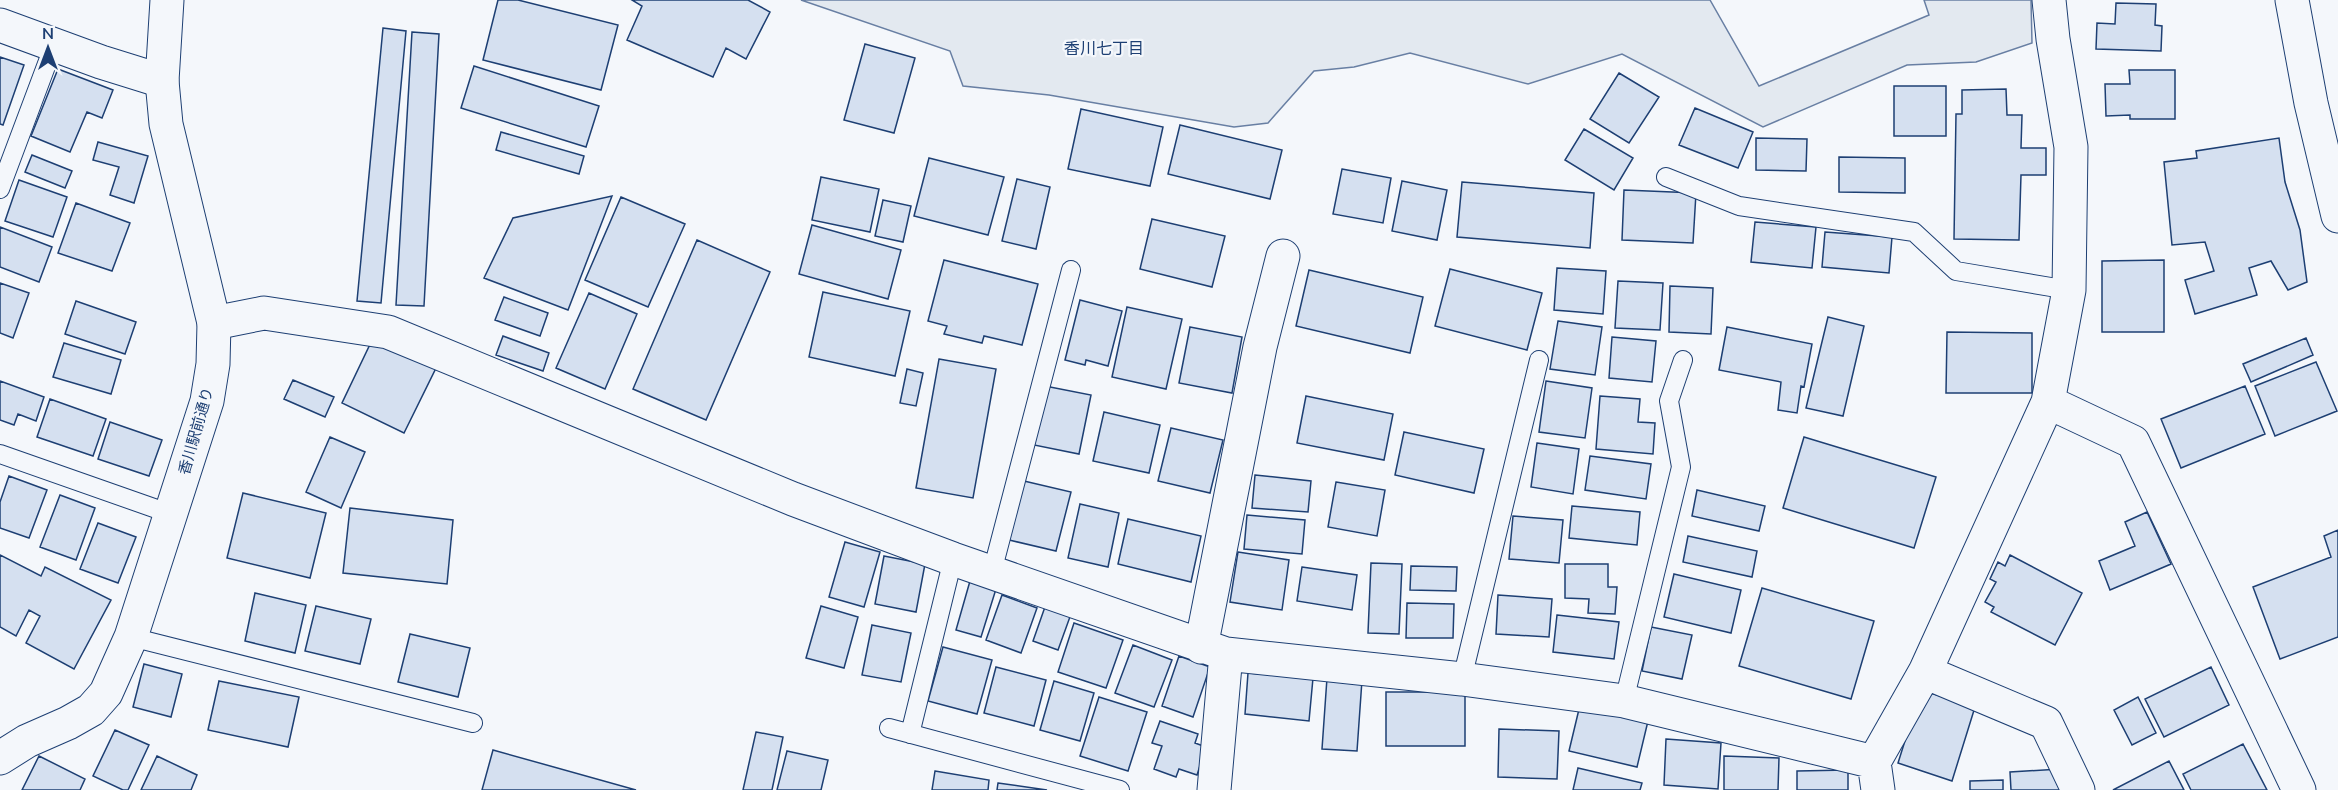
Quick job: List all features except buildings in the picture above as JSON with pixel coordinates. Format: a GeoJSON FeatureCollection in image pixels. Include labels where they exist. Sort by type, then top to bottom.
{"type":"FeatureCollection","features":[{"type":"Feature","properties":{"kind":"street","name":"香川駅前通り"},"geometry":{"type":"LineString","coordinates":[[0,759],[27,741],[91,710],[106,693],[131,637],[207,401],[213,364],[214,323],[166,124],[162,81],[167,0]]}},
{"type":"Feature","properties":{"kind":"street"},"geometry":{"type":"LineString","coordinates":[[214,323],[264,313],[388,332],[793,499],[953,559],[1213,650],[1462,679],[1624,701],[1876,776],[2048,402],[2069,290],[2071,147],[2052,39],[2049,0]]}},
{"type":"Feature","properties":{"kind":"street"},"geometry":{"type":"LineString","coordinates":[[2292,0],[2311,104],[2338,216]]}},
{"type":"Feature","properties":{"kind":"street"},"geometry":{"type":"LineString","coordinates":[[0,25],[162,81]]}},
{"type":"Feature","properties":{"kind":"street"},"geometry":{"type":"LineString","coordinates":[[1214,790],[1213,650],[1260,347],[1283,256]]}},
{"type":"Feature","properties":{"kind":"street"},"geometry":{"type":"LineString","coordinates":[[2048,402],[2133,442],[2299,790]]}},
{"type":"Feature","properties":{"kind":"street"},"geometry":{"type":"LineString","coordinates":[[1925,672],[2046,723],[2078,790]]}},
{"type":"Feature","properties":{"kind":"lane"},"geometry":{"type":"LineString","coordinates":[[0,189],[54,45]]}},
{"type":"Feature","properties":{"kind":"lane"},"geometry":{"type":"LineString","coordinates":[[1666,177],[1739,206],[1914,232],[1956,271],[2069,290]]}},
{"type":"Feature","properties":{"kind":"lane"},"geometry":{"type":"LineString","coordinates":[[992,572],[1071,270]]}},
{"type":"Feature","properties":{"kind":"lane"},"geometry":{"type":"LineString","coordinates":[[1462,679],[1539,360]]}},
{"type":"Feature","properties":{"kind":"lane"},"geometry":{"type":"LineString","coordinates":[[1624,701],[1681,466],[1669,401],[1683,360]]}},
{"type":"Feature","properties":{"kind":"lane"},"geometry":{"type":"LineString","coordinates":[[0,454],[171,514]]}},
{"type":"Feature","properties":{"kind":"lane"},"geometry":{"type":"LineString","coordinates":[[910,734],[953,559]]}},
{"type":"Feature","properties":{"kind":"lane"},"geometry":{"type":"LineString","coordinates":[[131,637],[473,723]]}},
{"type":"Feature","properties":{"kind":"lane"},"geometry":{"type":"LineString","coordinates":[[889,728],[1120,790]]}},
{"type":"Feature","properties":{"kind":"shaded area"},"geometry":{"type":"Polygon","coordinates":[[[801,0],[1710,0],[1759,86],[1929,15],[1924,0],[2031,0],[2032,43],[1976,62],[1907,65],[1763,127],[1622,54],[1528,84],[1410,53],[1354,67],[1314,71],[1268,123],[1234,127],[1049,95],[963,86],[950,51],[801,0]]]}},
{"type":"Feature","properties":{"kind":"district","name":"香川七丁目"},"geometry":{"type":"Point","coordinates":[1104,49]}}]}
